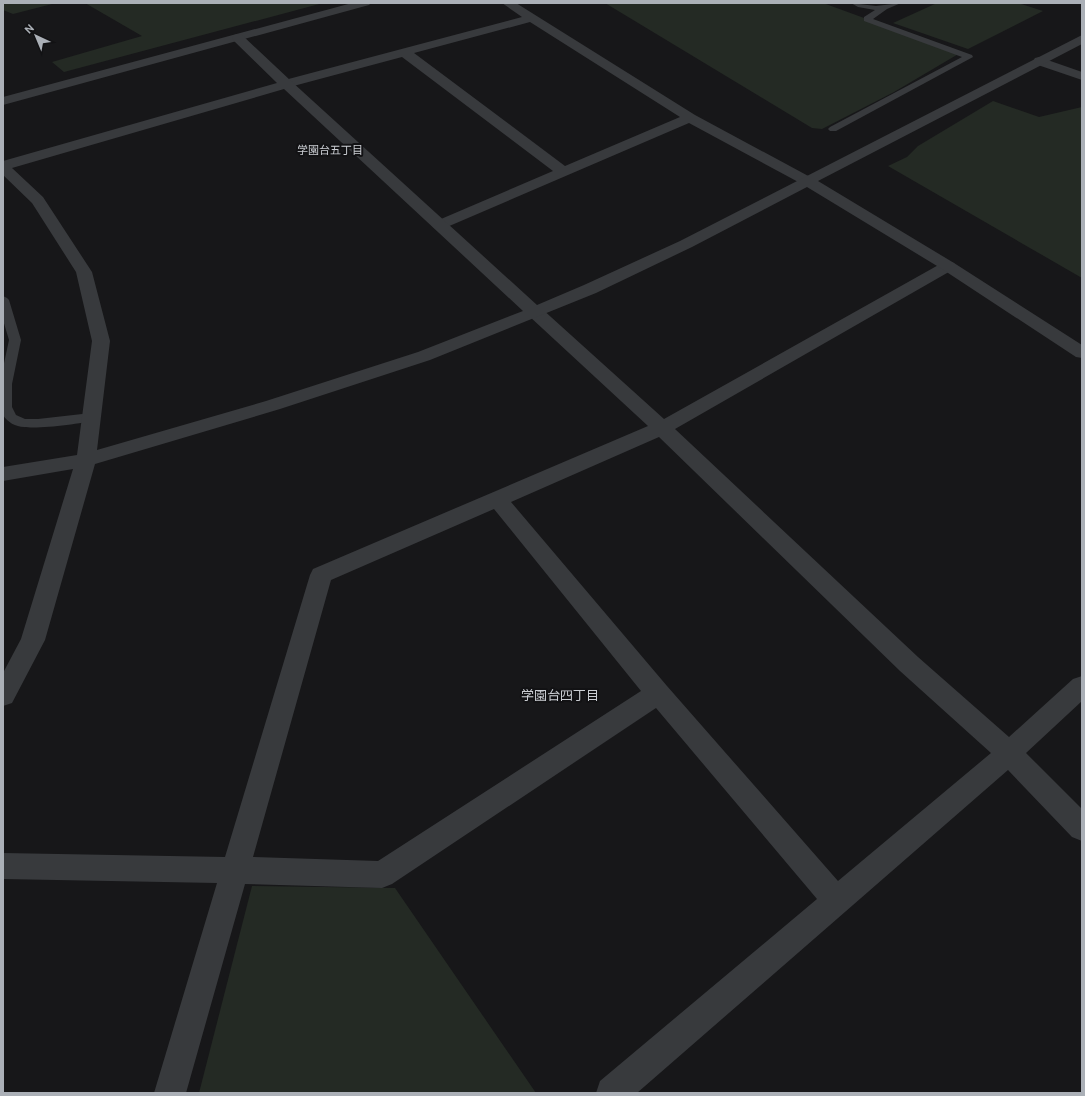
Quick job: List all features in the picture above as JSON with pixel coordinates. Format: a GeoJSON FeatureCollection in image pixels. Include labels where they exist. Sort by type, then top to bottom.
{"type":"FeatureCollection","features":[{"type":"Feature","properties":{"kind":"street"},"geometry":{"type":"LineString","coordinates":[[3,101],[365,3]]}},
{"type":"Feature","properties":{"kind":"street"},"geometry":{"type":"LineString","coordinates":[[508,3],[690,118],[807,181],[948,266],[1081,351]]}},
{"type":"Feature","properties":{"kind":"street"},"geometry":{"type":"LineString","coordinates":[[3,696],[33,640],[86,460],[101,341],[84,272],[38,200],[3,166],[286,84],[532,18]]}},
{"type":"Feature","properties":{"kind":"street"},"geometry":{"type":"LineString","coordinates":[[238,38],[286,84],[662,428],[909,664],[1009,753],[1082,828]]}},
{"type":"Feature","properties":{"kind":"street"},"geometry":{"type":"LineString","coordinates":[[3,474],[86,460],[273,406],[402,363],[535,312],[590,289],[686,244],[1082,39]]}},
{"type":"Feature","properties":{"kind":"street"},"geometry":{"type":"LineString","coordinates":[[404,52],[563,172]]}},
{"type":"Feature","properties":{"kind":"street"},"geometry":{"type":"LineString","coordinates":[[1039,61],[1082,76]]}},
{"type":"Feature","properties":{"kind":"street"},"geometry":{"type":"LineString","coordinates":[[440,225],[690,118]]}},
{"type":"Feature","properties":{"kind":"street"},"geometry":{"type":"LineString","coordinates":[[170,1093],[321,575],[662,428],[948,266]]}},
{"type":"Feature","properties":{"kind":"street"},"geometry":{"type":"LineString","coordinates":[[497,500],[658,693],[837,901]]}},
{"type":"Feature","properties":{"kind":"street"},"geometry":{"type":"LineString","coordinates":[[612,1093],[1009,753],[1082,686]]}},
{"type":"Feature","properties":{"kind":"street"},"geometry":{"type":"LineString","coordinates":[[3,866],[235,870],[382,875],[658,693]]}},
{"type":"Feature","properties":{"kind":"lane"},"geometry":{"type":"LineString","coordinates":[[855,3],[867,7],[884,8]]}},
{"type":"Feature","properties":{"kind":"lane"},"geometry":{"type":"LineString","coordinates":[[832,129],[969,56],[867,19],[884,8],[897,3]]}},
{"type":"Feature","properties":{"kind":"lane"},"geometry":{"type":"LineString","coordinates":[[3,300],[15,340],[6,384],[5,407],[11,418],[23,423],[38,423],[91,417]]}},
{"type":"Feature","properties":{"kind":"shaded area"},"geometry":{"type":"Polygon","coordinates":[[[3,3],[56,3],[13,14],[3,10],[3,3]]]}},
{"type":"Feature","properties":{"kind":"shaded area"},"geometry":{"type":"Polygon","coordinates":[[[85,3],[323,3],[64,72],[52,62],[142,36],[85,3]]]}},
{"type":"Feature","properties":{"kind":"shaded area"},"geometry":{"type":"Polygon","coordinates":[[[605,3],[823,3],[960,53],[894,92],[822,129],[812,128],[605,3]]]}},
{"type":"Feature","properties":{"kind":"shaded area"},"geometry":{"type":"Polygon","coordinates":[[[937,3],[1018,3],[1043,11],[968,49],[893,23],[937,3]]]}},
{"type":"Feature","properties":{"kind":"shaded area"},"geometry":{"type":"Polygon","coordinates":[[[993,101],[1039,117],[1082,107],[1082,278],[888,166],[907,157],[918,146],[993,101]]]}},
{"type":"Feature","properties":{"kind":"shaded area"},"geometry":{"type":"Polygon","coordinates":[[[252,886],[395,888],[536,1093],[199,1093],[252,886]]]}},
{"type":"Feature","properties":{"kind":"district","name":"学園台五丁目"},"geometry":{"type":"Point","coordinates":[330,150]}},
{"type":"Feature","properties":{"kind":"district","name":"学園台四丁目"},"geometry":{"type":"Point","coordinates":[560,695]}}]}
